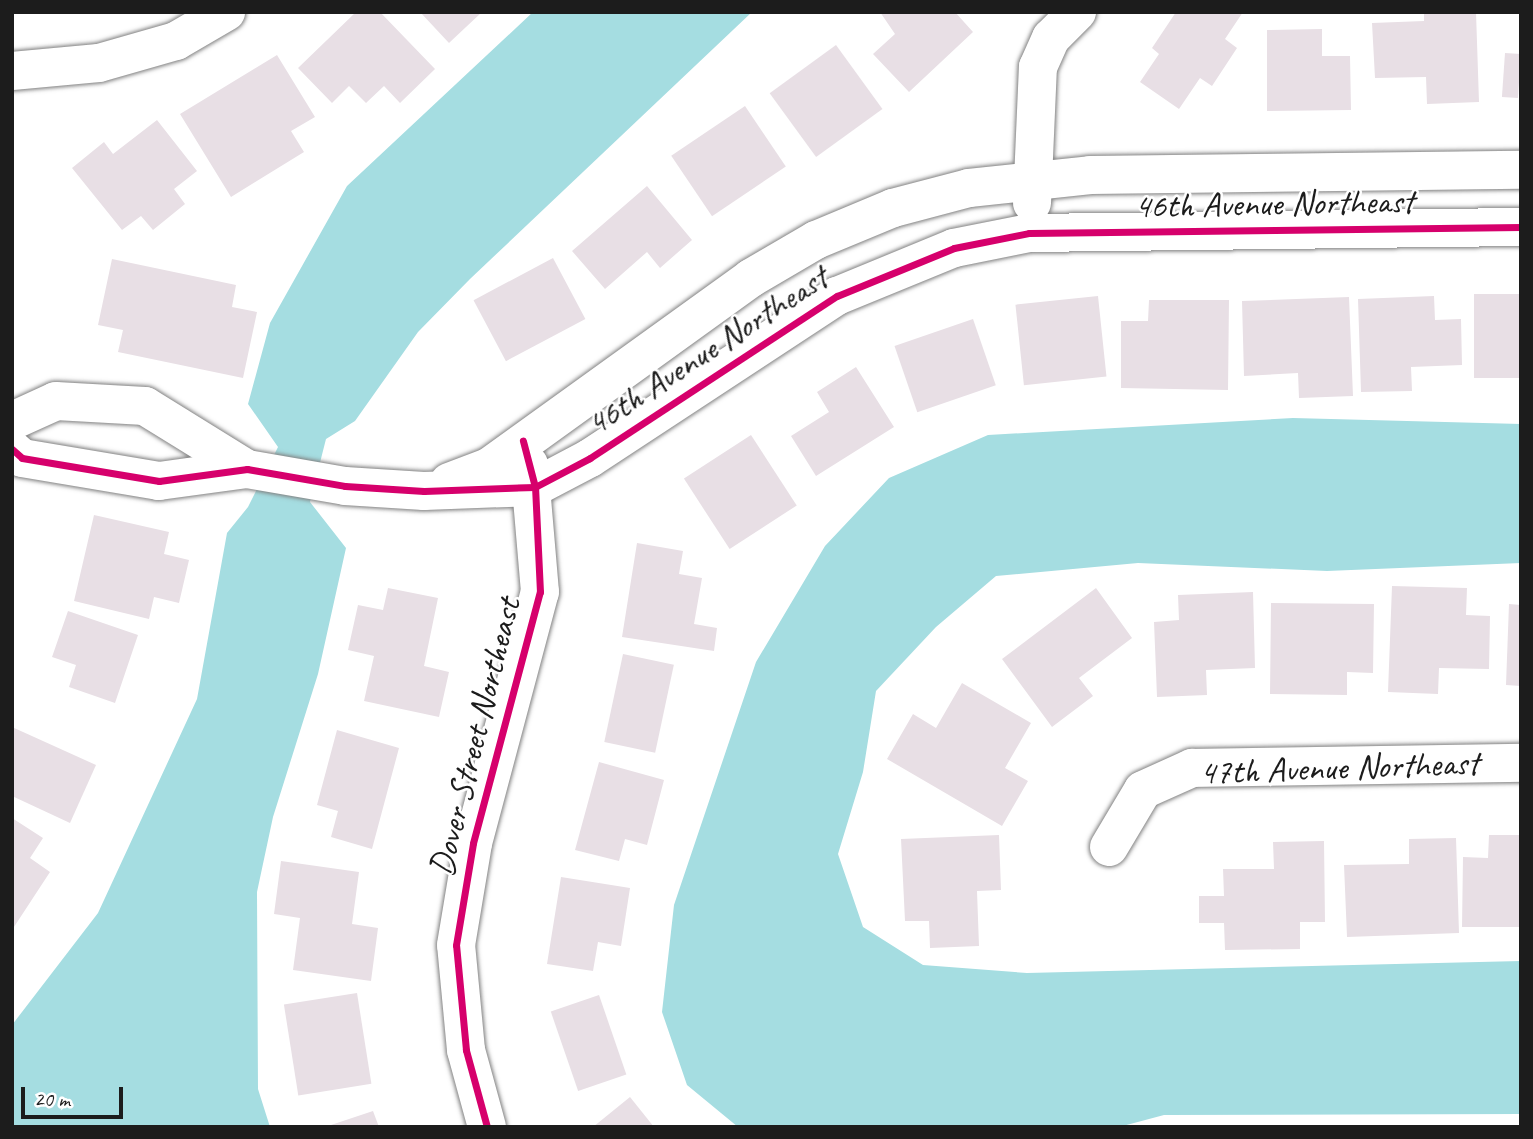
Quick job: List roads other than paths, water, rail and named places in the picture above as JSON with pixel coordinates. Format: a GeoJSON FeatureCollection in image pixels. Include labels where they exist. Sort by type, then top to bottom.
{"type":"FeatureCollection","features":[{"type":"Feature","properties":{"kind":"street"},"geometry":{"type":"LineString","coordinates":[[12,71],[125,55],[176,41],[226,12]]}},
{"type":"Feature","properties":{"kind":"street"},"geometry":{"type":"LineString","coordinates":[[1030,233],[1038,67],[1051,38],[1077,12]]}},
{"type":"Feature","properties":{"kind":"street","name":"46th Avenue Northeast"},"geometry":{"type":"LineString","coordinates":[[424,491],[489,467],[751,278],[816,240],[893,208],[970,187],[1034,178],[1521,170]]}},
{"type":"Feature","properties":{"kind":"street","name":"46th Avenue Northeast"},"geometry":{"type":"LineString","coordinates":[[12,449],[22,458],[122,479],[159,481],[247,469],[345,486],[424,491],[535,487],[601,451],[837,296],[954,248],[1030,233],[1521,227]]}},
{"type":"Feature","properties":{"kind":"street","name":"46th Avenue Northeast"},"geometry":{"type":"LineString","coordinates":[[12,421],[56,401],[145,406],[247,469]]}},
{"type":"Feature","properties":{"kind":"street","name":"Dover Street Northeast"},"geometry":{"type":"LineString","coordinates":[[487,1127],[466,1050],[457,931],[473,843],[540,592],[535,487],[523,441]]}},
{"type":"Feature","properties":{"kind":"street","name":"47th Avenue Northeast"},"geometry":{"type":"LineString","coordinates":[[1109,847],[1143,790],[1192,768],[1521,762]]}},
{"type":"Feature","properties":{"kind":"water"},"geometry":{"type":"Polygon","coordinates":[[[533,12],[752,12],[470,279],[418,332],[355,421],[326,439],[310,502],[346,548],[318,674],[273,817],[257,892],[258,1089],[270,1127],[12,1127],[12,1025],[98,913],[197,699],[227,533],[248,507],[278,447],[248,404],[270,323],[347,186],[533,12]]]}},
{"type":"Feature","properties":{"kind":"water"},"geometry":{"type":"Polygon","coordinates":[[[1293,418],[1521,424],[1521,563],[1327,571],[1138,563],[996,576],[936,627],[876,691],[863,772],[838,854],[863,927],[923,965],[1027,973],[1521,961],[1521,1114],[1164,1115],[1119,1127],[738,1127],[687,1085],[662,1012],[674,905],[756,662],[825,546],[889,478],[988,435],[1293,418]]]}}]}
